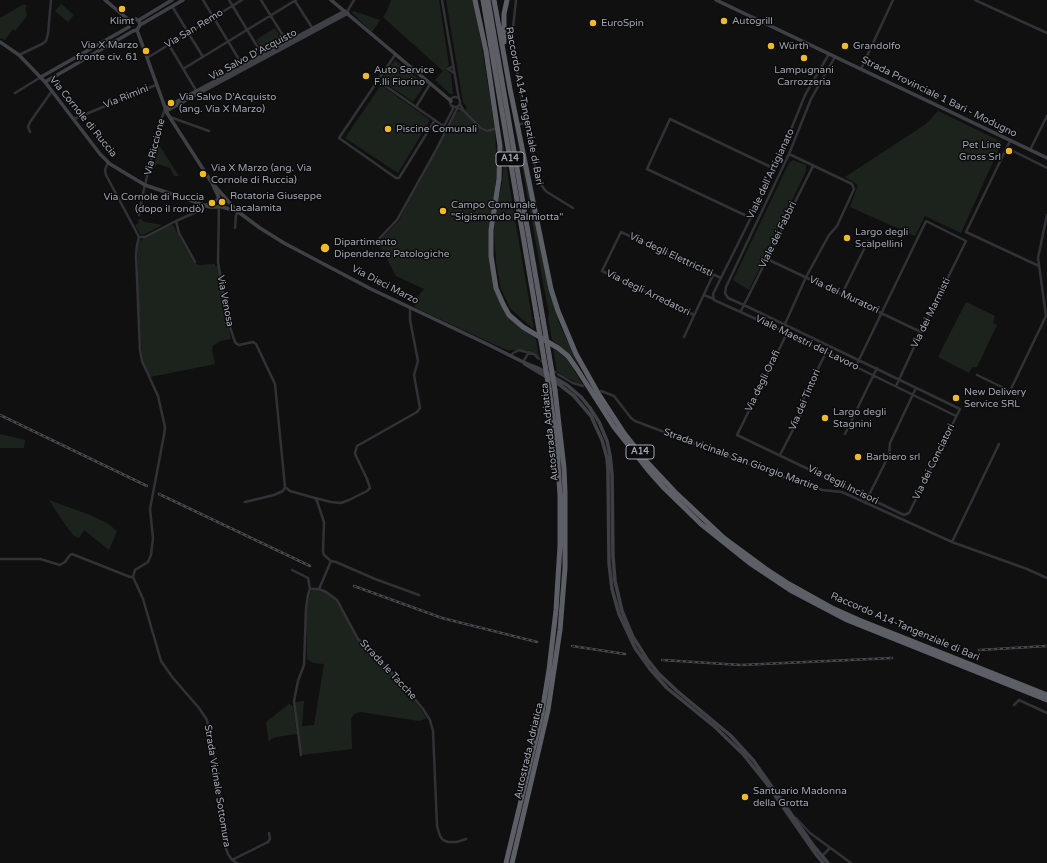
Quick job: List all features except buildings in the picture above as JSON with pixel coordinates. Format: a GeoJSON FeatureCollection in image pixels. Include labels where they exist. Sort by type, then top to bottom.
{"type":"FeatureCollection","features":[{"type":"Feature","properties":{"kind":"highway","name":"Raccordo A14-Tangenziale di Bari"},"geometry":{"type":"LineString","coordinates":[[477,0],[498,127],[500,155],[499,179],[491,230],[491,256],[496,288],[503,304],[513,318],[523,327],[563,352],[571,360],[614,427],[664,488],[718,538],[756,568],[796,593],[847,620],[883,636],[1047,700]]}},
{"type":"Feature","properties":{"kind":"highway","name":"Autostrada Adriatica"},"geometry":{"type":"LineString","coordinates":[[483,0],[540,318],[555,390],[564,468],[565,492],[565,568],[561,623],[548,710],[512,863]]}},
{"type":"Feature","properties":{"kind":"highway","name":"Autostrada Adriatica"},"geometry":{"type":"LineString","coordinates":[[488,0],[540,318],[557,447],[560,488],[560,546],[556,610],[549,670],[542,713],[506,863]]}},
{"type":"Feature","properties":{"kind":"highway","name":"Raccordo A14-Tangenziale di Bari"},"geometry":{"type":"LineString","coordinates":[[494,0],[510,89],[551,289],[561,320],[576,354],[598,393],[624,433],[646,461],[674,492],[724,538],[766,569],[799,590],[832,608],[881,629],[1047,695]]}},
{"type":"Feature","properties":{"kind":"highway"},"geometry":{"type":"LineString","coordinates":[[507,0],[504,28],[505,51],[510,76],[510,89]]}},
{"type":"Feature","properties":{"kind":"main road"},"geometry":{"type":"LineString","coordinates":[[105,0],[130,21]]}},
{"type":"Feature","properties":{"kind":"main road"},"geometry":{"type":"LineString","coordinates":[[130,21],[134,19],[138,20],[172,0]]}},
{"type":"Feature","properties":{"kind":"main road"},"geometry":{"type":"LineString","coordinates":[[45,82],[135,30],[140,25],[183,0]]}},
{"type":"Feature","properties":{"kind":"main road"},"geometry":{"type":"LineString","coordinates":[[332,0],[450,101]]}},
{"type":"Feature","properties":{"kind":"main road","name":"Strada Provinciale 1 Bari - Modugno"},"geometry":{"type":"LineString","coordinates":[[716,0],[1047,158]]}},
{"type":"Feature","properties":{"kind":"main road","name":"Via Salvo D'Acquisto"},"geometry":{"type":"LineString","coordinates":[[165,109],[347,12]]}},
{"type":"Feature","properties":{"kind":"main road"},"geometry":{"type":"LineString","coordinates":[[138,20],[140,25]]}},
{"type":"Feature","properties":{"kind":"main road"},"geometry":{"type":"LineString","coordinates":[[129,27],[130,21]]}},
{"type":"Feature","properties":{"kind":"main road"},"geometry":{"type":"LineString","coordinates":[[129,27],[135,30]]}},
{"type":"Feature","properties":{"kind":"main road"},"geometry":{"type":"LineString","coordinates":[[41,77],[129,27]]}},
{"type":"Feature","properties":{"kind":"main road","name":"Via Dieci Marzo"},"geometry":{"type":"LineString","coordinates":[[135,30],[169,117],[212,183],[238,212],[284,243],[410,308],[523,362]]}},
{"type":"Feature","properties":{"kind":"main road","name":"Via Cornole di Ruccia"},"geometry":{"type":"LineString","coordinates":[[0,42],[19,55],[41,77],[100,154],[108,162],[145,185],[214,208],[221,206],[238,212]]}},
{"type":"Feature","properties":{"kind":"main road","name":"Via Dieci Marzo"},"geometry":{"type":"LineString","coordinates":[[212,183],[218,199]]}},
{"type":"Feature","properties":{"kind":"main road"},"geometry":{"type":"LineString","coordinates":[[205,205],[214,203],[218,199],[221,197],[226,199],[227,203],[221,206],[218,199]]}},
{"type":"Feature","properties":{"kind":"main road"},"geometry":{"type":"LineString","coordinates":[[523,362],[538,368],[575,392],[590,408],[604,433],[609,447],[612,467],[613,557],[615,581],[622,611],[640,648],[659,674],[676,691],[716,722],[746,751],[763,772],[828,863]]}},
{"type":"Feature","properties":{"kind":"main road"},"geometry":{"type":"LineString","coordinates":[[523,362],[530,368],[560,385],[574,396],[586,409],[599,431],[605,449],[608,470],[609,563],[612,589],[619,614],[635,648],[650,669],[667,688],[715,727],[743,754],[767,784],[815,853],[824,863]]}},
{"type":"Feature","properties":{"kind":"street"},"geometry":{"type":"LineString","coordinates":[[19,55],[46,41],[51,0]]}},
{"type":"Feature","properties":{"kind":"street"},"geometry":{"type":"LineString","coordinates":[[203,0],[244,67]]}},
{"type":"Feature","properties":{"kind":"street"},"geometry":{"type":"LineString","coordinates":[[229,0],[263,57]]}},
{"type":"Feature","properties":{"kind":"street","name":"Via San Remo"},"geometry":{"type":"LineString","coordinates":[[147,58],[242,0]]}},
{"type":"Feature","properties":{"kind":"street"},"geometry":{"type":"LineString","coordinates":[[261,0],[288,44]]}},
{"type":"Feature","properties":{"kind":"street"},"geometry":{"type":"LineString","coordinates":[[183,69],[295,0],[313,30]]}},
{"type":"Feature","properties":{"kind":"street"},"geometry":{"type":"LineString","coordinates":[[347,12],[354,0]]}},
{"type":"Feature","properties":{"kind":"street"},"geometry":{"type":"LineString","coordinates":[[442,0],[460,104],[464,111],[484,130],[490,131],[495,129]]}},
{"type":"Feature","properties":{"kind":"street"},"geometry":{"type":"LineString","coordinates":[[516,0],[513,44],[520,91],[540,184],[547,192],[573,208]]}},
{"type":"Feature","properties":{"kind":"street"},"geometry":{"type":"LineString","coordinates":[[861,69],[893,0]]}},
{"type":"Feature","properties":{"kind":"street"},"geometry":{"type":"LineString","coordinates":[[975,0],[1047,33]]}},
{"type":"Feature","properties":{"kind":"street"},"geometry":{"type":"LineString","coordinates":[[172,6],[203,57]]}},
{"type":"Feature","properties":{"kind":"street"},"geometry":{"type":"LineString","coordinates":[[168,45],[197,92]]}},
{"type":"Feature","properties":{"kind":"street","name":"Viale dell'Artigianato"},"geometry":{"type":"LineString","coordinates":[[714,300],[713,294],[775,169],[806,95],[828,54]]}},
{"type":"Feature","properties":{"kind":"street"},"geometry":{"type":"LineString","coordinates":[[395,55],[338,138],[396,178],[399,178],[435,120]]}},
{"type":"Feature","properties":{"kind":"street","name":"Viale dell'Artigianato"},"geometry":{"type":"LineString","coordinates":[[728,298],[725,293],[726,287],[789,154],[811,99],[835,57]]}},
{"type":"Feature","properties":{"kind":"street"},"geometry":{"type":"LineString","coordinates":[[453,66],[448,69],[454,73]]}},
{"type":"Feature","properties":{"kind":"street"},"geometry":{"type":"LineString","coordinates":[[15,93],[41,77]]}},
{"type":"Feature","properties":{"kind":"street"},"geometry":{"type":"LineString","coordinates":[[377,80],[445,127]]}},
{"type":"Feature","properties":{"kind":"street"},"geometry":{"type":"LineString","coordinates":[[416,106],[430,84]]}},
{"type":"Feature","properties":{"kind":"street","name":"Via Rimini"},"geometry":{"type":"LineString","coordinates":[[74,119],[156,85]]}},
{"type":"Feature","properties":{"kind":"street"},"geometry":{"type":"LineString","coordinates":[[376,242],[397,220],[436,150],[445,127],[457,109],[451,104],[450,101],[454,97],[457,89]]}},
{"type":"Feature","properties":{"kind":"street"},"geometry":{"type":"LineString","coordinates":[[30,132],[28,127],[30,122],[52,91]]}},
{"type":"Feature","properties":{"kind":"street"},"geometry":{"type":"LineString","coordinates":[[454,97],[460,99]]}},
{"type":"Feature","properties":{"kind":"street"},"geometry":{"type":"LineString","coordinates":[[454,107],[460,104]]}},
{"type":"Feature","properties":{"kind":"street"},"geometry":{"type":"LineString","coordinates":[[454,107],[464,111]]}},
{"type":"Feature","properties":{"kind":"street","name":"Via Riccione"},"geometry":{"type":"LineString","coordinates":[[139,215],[160,123],[165,109]]}},
{"type":"Feature","properties":{"kind":"street"},"geometry":{"type":"LineString","coordinates":[[1030,150],[1047,116]]}},
{"type":"Feature","properties":{"kind":"street"},"geometry":{"type":"LineString","coordinates":[[169,117],[209,132]]}},
{"type":"Feature","properties":{"kind":"street"},"geometry":{"type":"LineString","coordinates":[[751,218],[647,169],[670,119],[775,169]]}},
{"type":"Feature","properties":{"kind":"street"},"geometry":{"type":"LineString","coordinates":[[520,124],[527,123]]}},
{"type":"Feature","properties":{"kind":"street"},"geometry":{"type":"LineString","coordinates":[[1010,140],[966,232],[1040,266]]}},
{"type":"Feature","properties":{"kind":"street"},"geometry":{"type":"LineString","coordinates":[[1007,148],[1047,168]]}},
{"type":"Feature","properties":{"kind":"street"},"geometry":{"type":"LineString","coordinates":[[785,324],[806,277],[829,235],[837,226],[854,189],[852,184],[789,154]]}},
{"type":"Feature","properties":{"kind":"street"},"geometry":{"type":"LineString","coordinates":[[0,558],[40,559],[60,564],[65,562],[72,554],[133,577],[135,570],[148,562],[151,555],[153,538],[150,509],[164,435],[164,427],[158,396],[142,361],[140,350],[136,255],[139,237],[106,175],[105,170],[108,162]]}},
{"type":"Feature","properties":{"kind":"street","name":"Viale dei Fabbri"},"geometry":{"type":"LineString","coordinates":[[741,311],[813,166]]}},
{"type":"Feature","properties":{"kind":"street"},"geometry":{"type":"LineString","coordinates":[[196,202],[198,206],[196,211]]}},
{"type":"Feature","properties":{"kind":"street"},"geometry":{"type":"LineString","coordinates":[[139,237],[146,237],[196,211],[203,209],[205,205]]}},
{"type":"Feature","properties":{"kind":"street","name":"Via Venosa"},"geometry":{"type":"LineString","coordinates":[[221,206],[218,262],[226,316],[235,342],[239,345],[253,342],[256,344],[275,384],[286,488]]}},
{"type":"Feature","properties":{"kind":"street"},"geometry":{"type":"LineString","coordinates":[[235,228],[236,216],[238,212]]}},
{"type":"Feature","properties":{"kind":"street"},"geometry":{"type":"LineString","coordinates":[[977,375],[1010,391],[1046,316],[1038,258],[1047,215]]}},
{"type":"Feature","properties":{"kind":"street"},"geometry":{"type":"LineString","coordinates":[[176,221],[179,234],[195,262]]}},
{"type":"Feature","properties":{"kind":"street","name":"Via dei Marmisti"},"geometry":{"type":"LineString","coordinates":[[881,313],[926,221],[966,241],[896,386]]}},
{"type":"Feature","properties":{"kind":"street","name":"Via degli Elettricisti"},"geometry":{"type":"LineString","coordinates":[[621,232],[721,278]]}},
{"type":"Feature","properties":{"kind":"street","name":"Via degli Arredatori"},"geometry":{"type":"LineString","coordinates":[[621,232],[602,271],[694,315]]}},
{"type":"Feature","properties":{"kind":"street"},"geometry":{"type":"LineString","coordinates":[[842,294],[868,241]]}},
{"type":"Feature","properties":{"kind":"street","name":"Via dei Muratori"},"geometry":{"type":"LineString","coordinates":[[767,259],[921,332]]}},
{"type":"Feature","properties":{"kind":"street"},"geometry":{"type":"LineString","coordinates":[[684,337],[713,275]]}},
{"type":"Feature","properties":{"kind":"street","name":"Viale Maestri del Lavoro"},"geometry":{"type":"LineString","coordinates":[[704,295],[741,311],[957,416]]}},
{"type":"Feature","properties":{"kind":"street","name":"Viale Maestri del Lavoro"},"geometry":{"type":"LineString","coordinates":[[728,298],[960,409]]}},
{"type":"Feature","properties":{"kind":"street"},"geometry":{"type":"LineString","coordinates":[[245,502],[274,495],[286,488],[315,498],[341,503],[367,491],[370,488],[355,453],[357,446],[416,412],[420,408],[414,375],[418,361],[410,320],[410,308]]}},
{"type":"Feature","properties":{"kind":"street"},"geometry":{"type":"LineString","coordinates":[[856,366],[881,313]]}},
{"type":"Feature","properties":{"kind":"street","name":"Via degli Orafi"},"geometry":{"type":"LineString","coordinates":[[737,435],[790,327]]}},
{"type":"Feature","properties":{"kind":"street","name":"Via dei Tintori"},"geometry":{"type":"LineString","coordinates":[[780,455],[801,414],[802,402],[829,346]]}},
{"type":"Feature","properties":{"kind":"street"},"geometry":{"type":"LineString","coordinates":[[511,356],[519,350],[534,354],[538,358]]}},
{"type":"Feature","properties":{"kind":"street"},"geometry":{"type":"LineString","coordinates":[[523,362],[529,352]]}},
{"type":"Feature","properties":{"kind":"street"},"geometry":{"type":"LineString","coordinates":[[845,434],[877,368]]}},
{"type":"Feature","properties":{"kind":"street"},"geometry":{"type":"LineString","coordinates":[[559,375],[573,383],[583,386]]}},
{"type":"Feature","properties":{"kind":"street"},"geometry":{"type":"LineString","coordinates":[[865,503],[889,455],[890,443],[916,388]]}},
{"type":"Feature","properties":{"kind":"street","name":"Strada vicinale San Giorgio Martire"},"geometry":{"type":"LineString","coordinates":[[601,390],[614,396],[635,421],[791,480],[805,482],[822,490],[842,492],[952,542],[1027,569],[1047,578]]}},
{"type":"Feature","properties":{"kind":"street","name":"Via dei Conciatori"},"geometry":{"type":"LineString","coordinates":[[906,515],[911,509],[960,409]]}},
{"type":"Feature","properties":{"kind":"street","name":"Via degli Incisori"},"geometry":{"type":"LineString","coordinates":[[737,435],[906,515]]}},
{"type":"Feature","properties":{"kind":"street"},"geometry":{"type":"LineString","coordinates":[[952,542],[999,444]]}},
{"type":"Feature","properties":{"kind":"street"},"geometry":{"type":"LineString","coordinates":[[315,498],[321,510],[324,522],[322,551],[324,555],[331,561],[419,595]]}},
{"type":"Feature","properties":{"kind":"street"},"geometry":{"type":"LineString","coordinates":[[310,589],[319,589],[331,561]]}},
{"type":"Feature","properties":{"kind":"street"},"geometry":{"type":"LineString","coordinates":[[292,570],[308,578],[310,589],[306,609],[304,665],[298,681],[294,700],[301,755]]}},
{"type":"Feature","properties":{"kind":"street","name":"Strada Vicinale Sottomura"},"geometry":{"type":"LineString","coordinates":[[133,577],[143,599],[161,661],[207,720],[218,777],[224,843],[228,854],[232,860],[237,863]]}},
{"type":"Feature","properties":{"kind":"street","name":"Strada le Tacche"},"geometry":{"type":"LineString","coordinates":[[319,589],[334,597],[346,614],[358,639],[400,680],[424,709],[430,720],[433,731],[437,826],[440,836],[443,840],[448,842],[457,842],[466,839]]}},
{"type":"Feature","properties":{"kind":"street"},"geometry":{"type":"LineString","coordinates":[[1014,705],[1019,700],[1047,712]]}},
{"type":"Feature","properties":{"kind":"street"},"geometry":{"type":"LineString","coordinates":[[792,814],[810,834],[851,863]]}},
{"type":"Feature","properties":{"kind":"street"},"geometry":{"type":"LineString","coordinates":[[232,860],[268,842],[270,839],[269,833]]}},
{"type":"Feature","properties":{"kind":"street"},"geometry":{"type":"LineString","coordinates":[[822,856],[830,848]]}},
{"type":"Feature","properties":{"kind":"shaded area"},"geometry":{"type":"Polygon","coordinates":[[[391,0],[439,0],[449,65],[446,70],[451,74],[453,94],[450,94],[435,80],[443,71],[383,17],[391,0]]]}},
{"type":"Feature","properties":{"kind":"shaded area"},"geometry":{"type":"Polygon","coordinates":[[[446,0],[474,0],[495,128],[488,130],[484,129],[465,110],[467,107],[463,102],[446,0]]]}},
{"type":"Feature","properties":{"kind":"shaded area"},"geometry":{"type":"Polygon","coordinates":[[[24,4],[27,6],[25,9],[27,16],[15,31],[13,29],[5,40],[0,38],[0,18],[24,4]]]}},
{"type":"Feature","properties":{"kind":"shaded area"},"geometry":{"type":"Polygon","coordinates":[[[61,4],[74,15],[68,22],[55,11],[61,4]]]}},
{"type":"Feature","properties":{"kind":"shaded area"},"geometry":{"type":"Polygon","coordinates":[[[353,11],[380,20],[372,32],[352,13],[353,11]]]}},
{"type":"Feature","properties":{"kind":"shaded area"},"geometry":{"type":"Polygon","coordinates":[[[275,28],[283,41],[274,47],[263,51],[256,40],[275,28]]]}},
{"type":"Feature","properties":{"kind":"shaded area"},"geometry":{"type":"Polygon","coordinates":[[[395,60],[425,84],[413,102],[381,80],[395,60]]]}},
{"type":"Feature","properties":{"kind":"shaded area","name":"Piscine Comunali"},"geometry":{"type":"Polygon","coordinates":[[[381,85],[430,120],[398,173],[345,138],[381,85]]]}},
{"type":"Feature","properties":{"kind":"shaded area"},"geometry":{"type":"Polygon","coordinates":[[[463,111],[483,131],[495,131],[497,172],[491,217],[494,285],[514,322],[536,339],[539,357],[528,350],[508,350],[502,348],[416,308],[414,301],[424,289],[396,276],[378,242],[398,222],[457,112],[463,111]]]}},
{"type":"Feature","properties":{"kind":"shaded area"},"geometry":{"type":"Polygon","coordinates":[[[512,111],[549,288],[559,323],[580,367],[572,356],[552,340],[548,318],[549,313],[512,111]]]}},
{"type":"Feature","properties":{"kind":"shaded area"},"geometry":{"type":"Polygon","coordinates":[[[938,111],[1002,142],[961,233],[925,216],[915,236],[850,207],[858,185],[845,177],[926,124],[938,111]]]}},
{"type":"Feature","properties":{"kind":"shaded area"},"geometry":{"type":"Polygon","coordinates":[[[501,130],[534,329],[510,308],[501,289],[496,262],[494,232],[497,206],[502,183],[504,158],[501,130]]]}},
{"type":"Feature","properties":{"kind":"shaded area"},"geometry":{"type":"Polygon","coordinates":[[[159,145],[179,176],[174,176],[170,168],[158,164],[154,166],[159,145]]]}},
{"type":"Feature","properties":{"kind":"shaded area"},"geometry":{"type":"Polygon","coordinates":[[[793,160],[806,165],[806,171],[749,290],[733,280],[789,163],[793,160]]]}},
{"type":"Feature","properties":{"kind":"shaded area"},"geometry":{"type":"Polygon","coordinates":[[[141,219],[144,222],[162,225],[143,235],[140,234],[135,225],[139,223],[138,220],[141,219]]]}},
{"type":"Feature","properties":{"kind":"shaded area"},"geometry":{"type":"Polygon","coordinates":[[[173,225],[194,263],[200,265],[215,264],[215,266],[219,266],[219,276],[231,339],[220,341],[213,346],[212,350],[215,364],[150,377],[144,364],[142,354],[138,291],[138,246],[139,241],[168,226],[173,225]]]}},
{"type":"Feature","properties":{"kind":"shaded area"},"geometry":{"type":"Polygon","coordinates":[[[966,302],[995,316],[993,323],[997,325],[977,367],[972,367],[969,373],[938,357],[966,302]]]}},
{"type":"Feature","properties":{"kind":"shaded area"},"geometry":{"type":"Polygon","coordinates":[[[553,348],[566,358],[583,385],[565,377],[557,371],[553,348]]]}},
{"type":"Feature","properties":{"kind":"shaded area"},"geometry":{"type":"Polygon","coordinates":[[[0,434],[25,440],[24,448],[0,448],[0,434]]]}},
{"type":"Feature","properties":{"kind":"shaded area"},"geometry":{"type":"Polygon","coordinates":[[[49,500],[90,515],[107,523],[117,531],[109,550],[84,530],[79,538],[74,536],[49,500]]]}},
{"type":"Feature","properties":{"kind":"shaded area"},"geometry":{"type":"Polygon","coordinates":[[[315,589],[319,589],[334,597],[358,639],[400,681],[427,718],[419,721],[360,712],[354,714],[351,719],[352,749],[301,755],[295,702],[304,701],[302,726],[314,725],[324,664],[313,663],[307,659],[306,617],[310,593],[315,589]]]}},
{"type":"Feature","properties":{"kind":"shaded area"},"geometry":{"type":"Polygon","coordinates":[[[289,704],[293,707],[297,734],[276,737],[271,739],[269,742],[267,721],[289,704]]]}},
{"type":"Feature","properties":{"kind":"tunnel"},"geometry":{"type":"LineString","coordinates":[[538,358],[559,375]]}},
{"type":"Feature","properties":{"kind":"railway"},"geometry":{"type":"LineString","coordinates":[[0,415],[147,486]]}},
{"type":"Feature","properties":{"kind":"railway"},"geometry":{"type":"LineString","coordinates":[[159,494],[310,566]]}},
{"type":"Feature","properties":{"kind":"railway"},"geometry":{"type":"LineString","coordinates":[[354,586],[442,618],[537,642]]}},
{"type":"Feature","properties":{"kind":"railway"},"geometry":{"type":"LineString","coordinates":[[572,646],[625,654]]}},
{"type":"Feature","properties":{"kind":"railway"},"geometry":{"type":"LineString","coordinates":[[979,650],[1047,646]]}},
{"type":"Feature","properties":{"kind":"railway"},"geometry":{"type":"LineString","coordinates":[[662,660],[741,665],[892,658]]}},
{"type":"Feature","properties":{"kind":"place","name":"Klimt"},"geometry":{"type":"Point","coordinates":[122,9]}},
{"type":"Feature","properties":{"kind":"place","name":"Autogrill"},"geometry":{"type":"Point","coordinates":[724,21]}},
{"type":"Feature","properties":{"kind":"place","name":"EuroSpin"},"geometry":{"type":"Point","coordinates":[593,23]}},
{"type":"Feature","properties":{"kind":"place","name":"Würth"},"geometry":{"type":"Point","coordinates":[771,46]}},
{"type":"Feature","properties":{"kind":"place","name":"Grandolfo"},"geometry":{"type":"Point","coordinates":[845,46]}},
{"type":"Feature","properties":{"kind":"place","name":"Via X Marzo fronte civ. 61"},"geometry":{"type":"Point","coordinates":[146,51]}},
{"type":"Feature","properties":{"kind":"place","name":"Lampugnani Carrozzeria"},"geometry":{"type":"Point","coordinates":[804,58]}},
{"type":"Feature","properties":{"kind":"place","name":"Auto Service F.lli Fiorino"},"geometry":{"type":"Point","coordinates":[366,76]}},
{"type":"Feature","properties":{"kind":"place","name":"Via Salvo D’Acquisto (ang. Via X Marzo)"},"geometry":{"type":"Point","coordinates":[171,103]}},
{"type":"Feature","properties":{"kind":"place","name":"Piscine Comunali"},"geometry":{"type":"Point","coordinates":[388,129]}},
{"type":"Feature","properties":{"kind":"place","name":"Pet Line Gross Srl"},"geometry":{"type":"Point","coordinates":[1009,151]}},
{"type":"Feature","properties":{"kind":"place","name":"Via X Marzo (ang. Via Cornole di Ruccia)"},"geometry":{"type":"Point","coordinates":[203,174]}},
{"type":"Feature","properties":{"kind":"place","name":"Rotatoria Giuseppe Lacalamita"},"geometry":{"type":"Point","coordinates":[222,202]}},
{"type":"Feature","properties":{"kind":"place","name":"Via Cornole di Ruccia (dopo il rondò)"},"geometry":{"type":"Point","coordinates":[212,203]}},
{"type":"Feature","properties":{"kind":"place","name":"Campo Comunale \"Sigismondo Palmiotta\""},"geometry":{"type":"Point","coordinates":[443,211]}},
{"type":"Feature","properties":{"kind":"place","name":"Largo degli Scalpellini"},"geometry":{"type":"Point","coordinates":[847,238]}},
{"type":"Feature","properties":{"kind":"place","name":"Dipartimento Dipendenze Patologiche"},"geometry":{"type":"Point","coordinates":[325,248]}},
{"type":"Feature","properties":{"kind":"place","name":"New Delivery Service SRL"},"geometry":{"type":"Point","coordinates":[956,398]}},
{"type":"Feature","properties":{"kind":"place","name":"Largo degli Stagnini"},"geometry":{"type":"Point","coordinates":[825,418]}},
{"type":"Feature","properties":{"kind":"place","name":"Barbiero srl"},"geometry":{"type":"Point","coordinates":[858,457]}},
{"type":"Feature","properties":{"kind":"place","name":"Santuario Madonna della Grotta"},"geometry":{"type":"Point","coordinates":[745,797]}}]}
